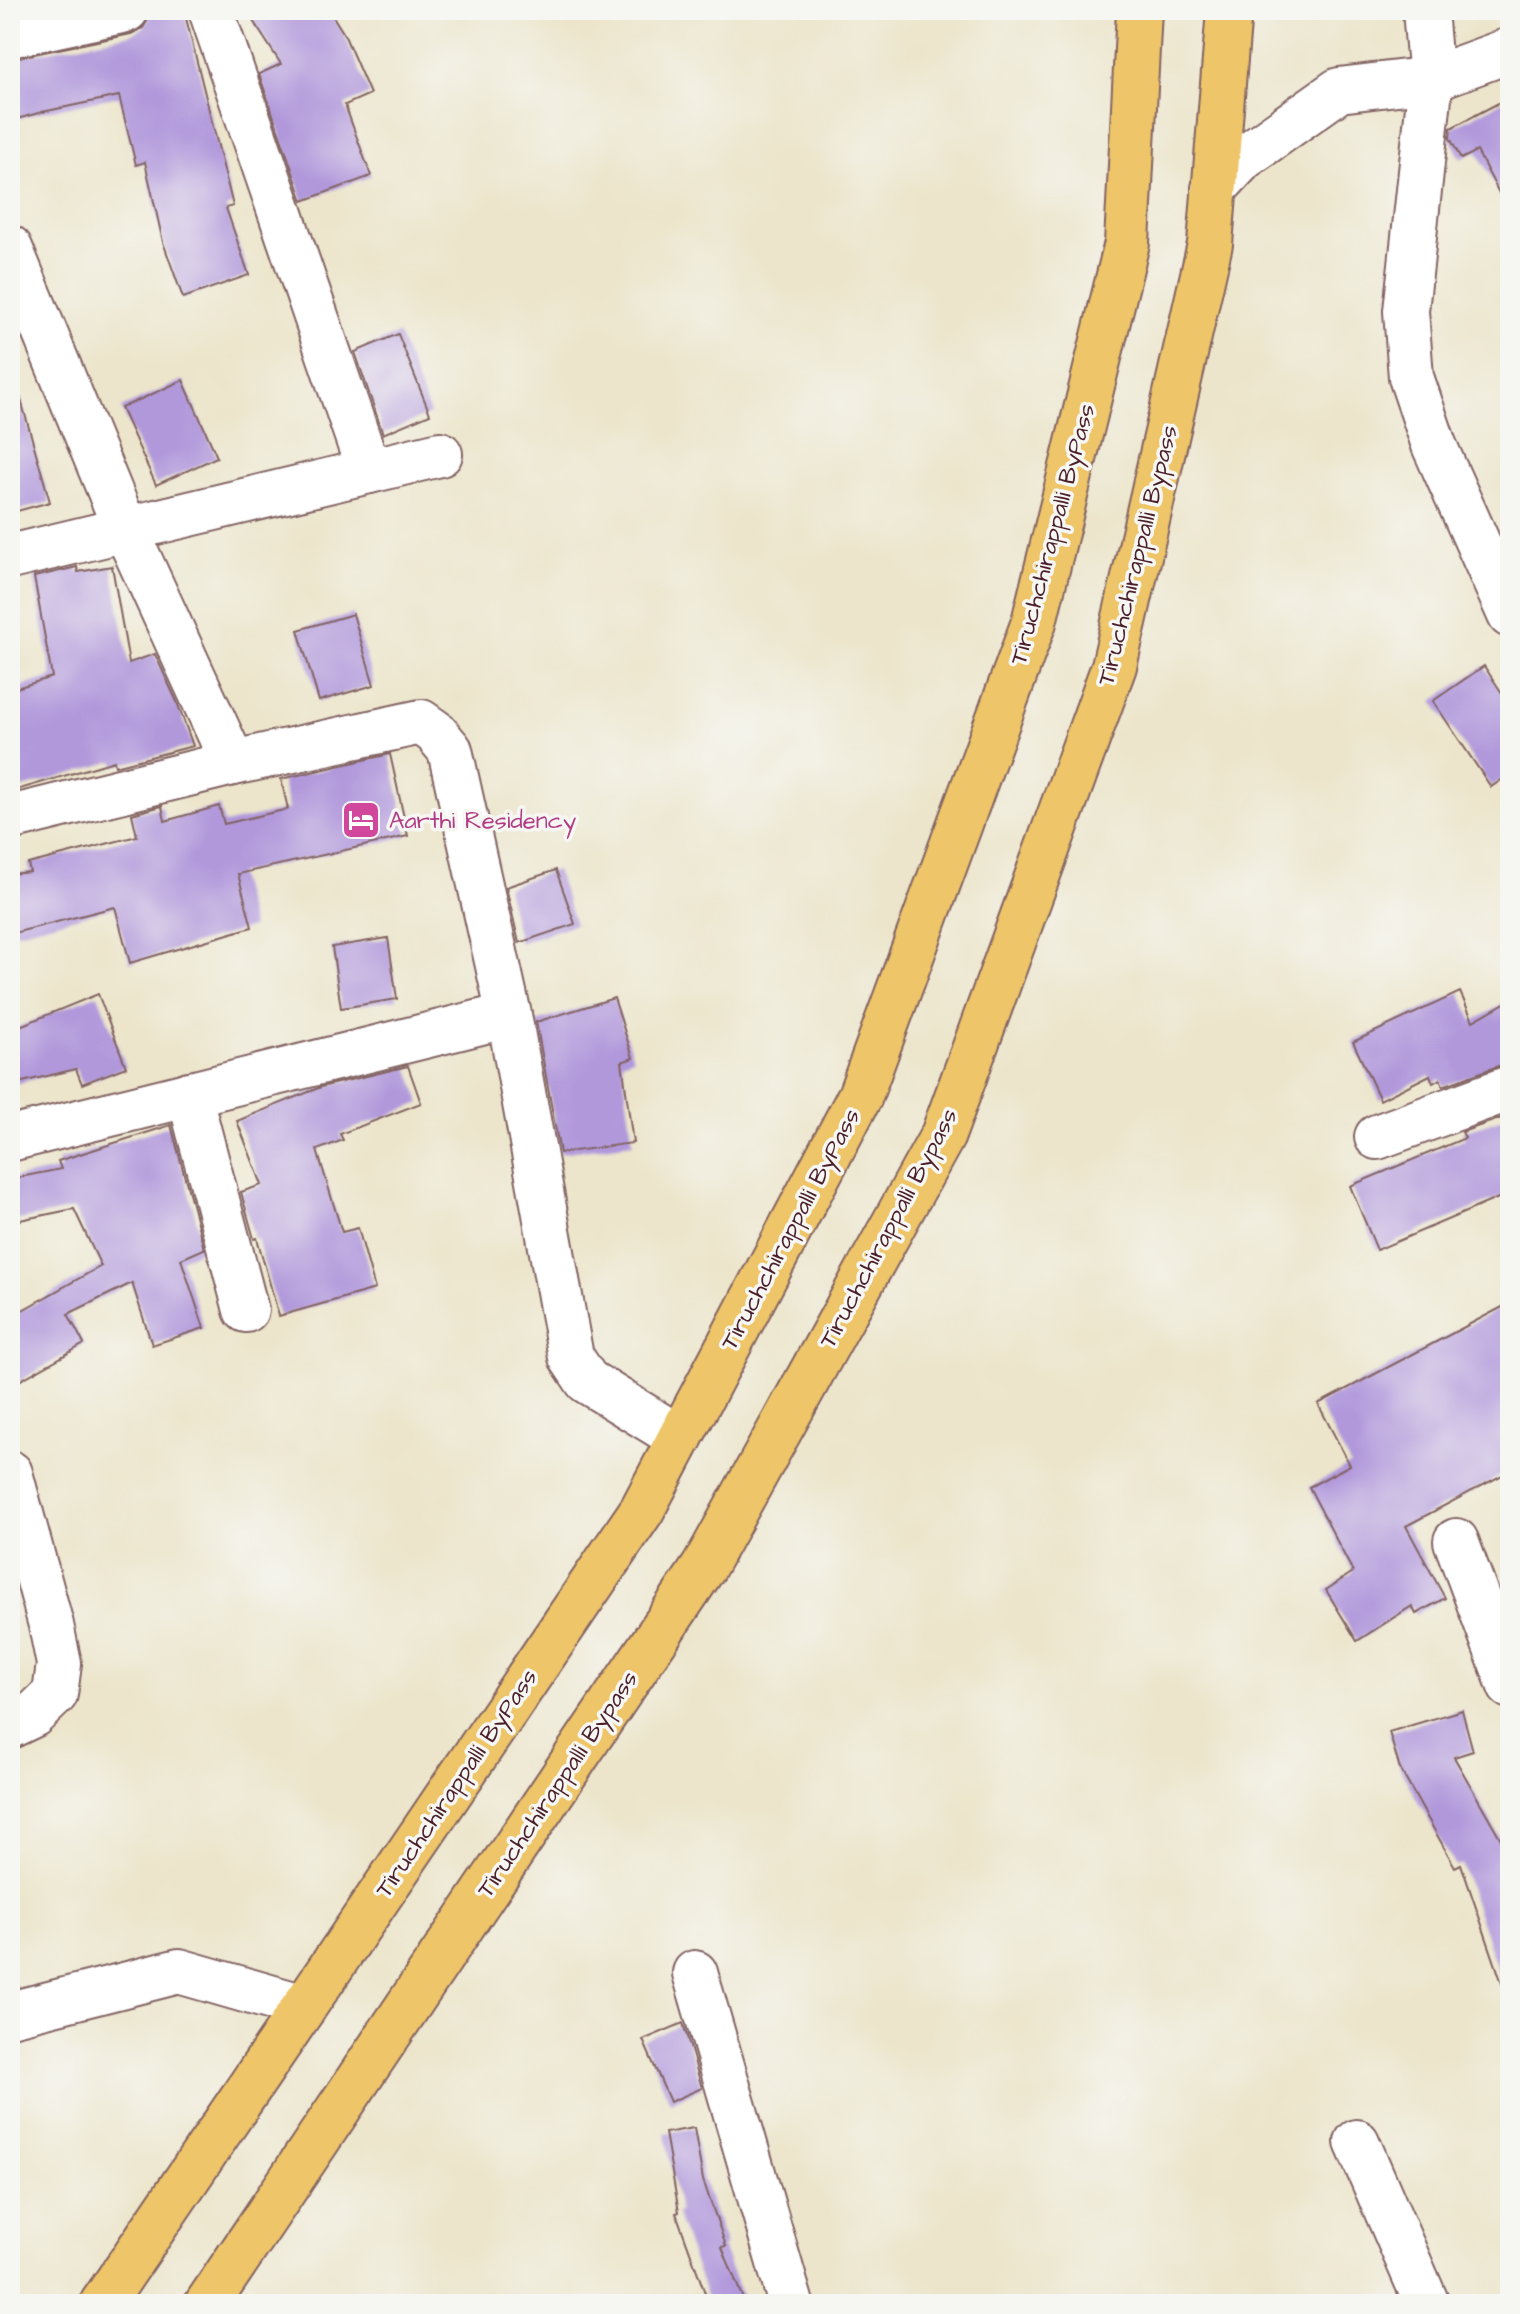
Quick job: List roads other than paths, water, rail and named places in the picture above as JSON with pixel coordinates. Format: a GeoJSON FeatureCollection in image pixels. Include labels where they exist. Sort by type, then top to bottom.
{"type":"FeatureCollection","features":[{"type":"Feature","properties":{"kind":"highway","name":"Tiruchchirappalli ByPass"},"geometry":{"type":"LineString","coordinates":[[102,2304],[642,1510],[860,1096],[1034,622],[1127,243],[1139,10]]}},
{"type":"Feature","properties":{"kind":"highway","name":"Tiruchchirappalli Bypass"},"geometry":{"type":"LineString","coordinates":[[207,2304],[704,1567],[943,1135],[1114,666],[1210,244],[1229,10]]}},
{"type":"Feature","properties":{"kind":"street"},"geometry":{"type":"LineString","coordinates":[[10,35],[126,10]]}},
{"type":"Feature","properties":{"kind":"street"},"geometry":{"type":"LineString","coordinates":[[211,10],[369,471]]}},
{"type":"Feature","properties":{"kind":"street"},"geometry":{"type":"LineString","coordinates":[[1425,10],[1431,79],[1406,311],[1411,377],[1434,445],[1510,615]]}},
{"type":"Feature","properties":{"kind":"street"},"geometry":{"type":"LineString","coordinates":[[1214,189],[1243,158],[1339,90],[1431,79],[1510,50]]}},
{"type":"Feature","properties":{"kind":"street"},"geometry":{"type":"LineString","coordinates":[[14,270],[125,528],[233,763]]}},
{"type":"Feature","properties":{"kind":"street"},"geometry":{"type":"LineString","coordinates":[[10,557],[440,454]]}},
{"type":"Feature","properties":{"kind":"street"},"geometry":{"type":"LineString","coordinates":[[10,818],[233,763],[421,722],[435,732],[450,750],[509,1015],[571,1357],[587,1381],[680,1438]]}},
{"type":"Feature","properties":{"kind":"street"},"geometry":{"type":"LineString","coordinates":[[10,1139],[509,1015]]}},
{"type":"Feature","properties":{"kind":"street"},"geometry":{"type":"LineString","coordinates":[[1377,1137],[1510,1088]]}},
{"type":"Feature","properties":{"kind":"street"},"geometry":{"type":"LineString","coordinates":[[189,1094],[246,1310]]}},
{"type":"Feature","properties":{"kind":"street"},"geometry":{"type":"LineString","coordinates":[[10,1473],[59,1664],[55,1694],[33,1715],[10,1726]]}},
{"type":"Feature","properties":{"kind":"street"},"geometry":{"type":"LineString","coordinates":[[1456,1541],[1510,1686]]}},
{"type":"Feature","properties":{"kind":"street"},"geometry":{"type":"LineString","coordinates":[[10,2014],[179,1971],[304,2007]]}},
{"type":"Feature","properties":{"kind":"street"},"geometry":{"type":"LineString","coordinates":[[695,1973],[791,2304]]}},
{"type":"Feature","properties":{"kind":"street"},"geometry":{"type":"LineString","coordinates":[[1357,2142],[1427,2304]]}},
{"type":"Feature","properties":{"kind":"place","name":"Aarthi Residency"},"geometry":{"type":"Point","coordinates":[361,820]}}]}
